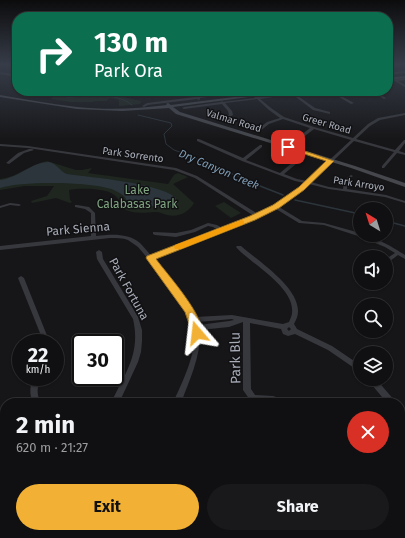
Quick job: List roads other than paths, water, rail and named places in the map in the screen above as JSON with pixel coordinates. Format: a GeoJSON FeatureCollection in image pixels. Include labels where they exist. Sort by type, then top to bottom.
{"type":"FeatureCollection","features":[{"type":"Feature","properties":{"kind":"main road"},"geometry":{"type":"LineString","coordinates":[[0,94],[12,96]]}},
{"type":"Feature","properties":{"kind":"main road"},"geometry":{"type":"LineString","coordinates":[[12,96],[77,108],[135,110],[235,96]]}},
{"type":"Feature","properties":{"kind":"main road"},"geometry":{"type":"LineString","coordinates":[[31,99],[98,107],[168,105]]}},
{"type":"Feature","properties":{"kind":"main road","name":"Valmar Road"},"geometry":{"type":"LineString","coordinates":[[168,105],[176,112],[405,184]]}},
{"type":"Feature","properties":{"kind":"street"},"geometry":{"type":"LineString","coordinates":[[195,96],[199,100]]}},
{"type":"Feature","properties":{"kind":"street"},"geometry":{"type":"LineString","coordinates":[[184,108],[222,102],[245,96]]}},
{"type":"Feature","properties":{"kind":"street","name":"Greer Road"},"geometry":{"type":"LineString","coordinates":[[255,96],[284,118],[313,128],[405,154]]}},
{"type":"Feature","properties":{"kind":"street"},"geometry":{"type":"LineString","coordinates":[[296,96],[314,109],[329,113]]}},
{"type":"Feature","properties":{"kind":"street"},"geometry":{"type":"LineString","coordinates":[[338,96],[352,104]]}},
{"type":"Feature","properties":{"kind":"street"},"geometry":{"type":"LineString","coordinates":[[381,96],[385,98]]}},
{"type":"Feature","properties":{"kind":"street"},"geometry":{"type":"LineString","coordinates":[[144,106],[147,104],[199,100]]}},
{"type":"Feature","properties":{"kind":"street"},"geometry":{"type":"LineString","coordinates":[[222,102],[230,111],[231,115],[225,119]]}},
{"type":"Feature","properties":{"kind":"street"},"geometry":{"type":"LineString","coordinates":[[150,258],[258,216],[276,207],[308,183],[369,125],[379,119],[405,114]]}},
{"type":"Feature","properties":{"kind":"street"},"geometry":{"type":"LineString","coordinates":[[259,130],[268,124],[284,118]]}},
{"type":"Feature","properties":{"kind":"street"},"geometry":{"type":"LineString","coordinates":[[296,141],[313,128]]}},
{"type":"Feature","properties":{"kind":"street","name":"Park Arroyo"},"geometry":{"type":"LineString","coordinates":[[198,140],[243,160],[308,183],[386,196],[405,202]]}},
{"type":"Feature","properties":{"kind":"street"},"geometry":{"type":"LineString","coordinates":[[383,167],[405,141]]}},
{"type":"Feature","properties":{"kind":"street","name":"Park Sorrento"},"geometry":{"type":"LineString","coordinates":[[0,145],[175,169],[196,177],[258,216]]}},
{"type":"Feature","properties":{"kind":"street"},"geometry":{"type":"LineString","coordinates":[[243,160],[261,146]]}},
{"type":"Feature","properties":{"kind":"street"},"geometry":{"type":"LineString","coordinates":[[8,163],[27,148]]}},
{"type":"Feature","properties":{"kind":"street"},"geometry":{"type":"LineString","coordinates":[[281,174],[290,168],[298,158]]}},
{"type":"Feature","properties":{"kind":"street"},"geometry":{"type":"LineString","coordinates":[[345,190],[346,180],[351,176]]}},
{"type":"Feature","properties":{"kind":"street"},"geometry":{"type":"LineString","coordinates":[[0,206],[19,204]]}},
{"type":"Feature","properties":{"kind":"street"},"geometry":{"type":"LineString","coordinates":[[77,206],[86,208],[93,213],[94,237]]}},
{"type":"Feature","properties":{"kind":"street"},"geometry":{"type":"LineString","coordinates":[[276,207],[301,222],[324,224],[353,233]]}},
{"type":"Feature","properties":{"kind":"street"},"geometry":{"type":"LineString","coordinates":[[155,233],[176,235],[193,231],[208,224],[221,230]]}},
{"type":"Feature","properties":{"kind":"street","name":"Park Sienna"},"geometry":{"type":"LineString","coordinates":[[0,248],[94,237],[116,236],[128,238],[139,245],[150,258],[189,310],[197,328]]}},
{"type":"Feature","properties":{"kind":"street"},"geometry":{"type":"LineString","coordinates":[[375,242],[405,257]]}},
{"type":"Feature","properties":{"kind":"street"},"geometry":{"type":"LineString","coordinates":[[239,247],[286,288],[293,300],[295,312],[290,328]]}},
{"type":"Feature","properties":{"kind":"street","name":"Park Fortuna"},"geometry":{"type":"LineString","coordinates":[[99,252],[100,259],[136,319],[139,328],[140,340],[137,356],[117,398]]}},
{"type":"Feature","properties":{"kind":"street"},"geometry":{"type":"LineString","coordinates":[[393,257],[398,253]]}},
{"type":"Feature","properties":{"kind":"street"},"geometry":{"type":"LineString","coordinates":[[21,278],[44,334]]}},
{"type":"Feature","properties":{"kind":"street"},"geometry":{"type":"LineString","coordinates":[[194,320],[227,317],[290,328],[330,348],[353,364]]}},
{"type":"Feature","properties":{"kind":"street"},"geometry":{"type":"LineString","coordinates":[[179,398],[193,361],[197,345],[197,328],[244,321]]}},
{"type":"Feature","properties":{"kind":"street","name":"Park Blu"},"geometry":{"type":"LineString","coordinates":[[244,321],[248,390],[254,398]]}},
{"type":"Feature","properties":{"kind":"street"},"geometry":{"type":"LineString","coordinates":[[34,386],[34,398]]}},
{"type":"Feature","properties":{"kind":"street"},"geometry":{"type":"LineString","coordinates":[[377,386],[388,398]]}},
{"type":"Feature","properties":{"kind":"waterway","name":"Dry Canyon Creek"},"geometry":{"type":"LineString","coordinates":[[64,96],[92,96]]}},
{"type":"Feature","properties":{"kind":"waterway","name":"Dry Canyon Creek"},"geometry":{"type":"LineString","coordinates":[[92,96],[101,96]]}},
{"type":"Feature","properties":{"kind":"waterway","name":"Dry Canyon Creek"},"geometry":{"type":"LineString","coordinates":[[101,96],[110,96]]}},
{"type":"Feature","properties":{"kind":"waterway","name":"Dry Canyon Creek"},"geometry":{"type":"LineString","coordinates":[[110,96],[132,105]]}},
{"type":"Feature","properties":{"kind":"waterway","name":"Dry Canyon Creek"},"geometry":{"type":"LineString","coordinates":[[138,115],[171,123],[172,126],[164,134],[166,144],[174,150],[191,156],[215,168],[247,179],[256,185]]}},
{"type":"Feature","properties":{"kind":"waterway","name":"Dry Canyon Creek"},"geometry":{"type":"LineString","coordinates":[[255,184],[283,195]]}},
{"type":"Feature","properties":{"kind":"waterway","name":"Dry Canyon Creek"},"geometry":{"type":"LineString","coordinates":[[295,200],[353,212]]}},
{"type":"Feature","properties":{"kind":"waterway","name":"Dry Canyon Creek"},"geometry":{"type":"LineString","coordinates":[[393,223],[405,226]]}},
{"type":"Feature","properties":{"kind":"park label","name":"Lake Calabasas Park"},"geometry":{"type":"Point","coordinates":[137,197]}}]}
